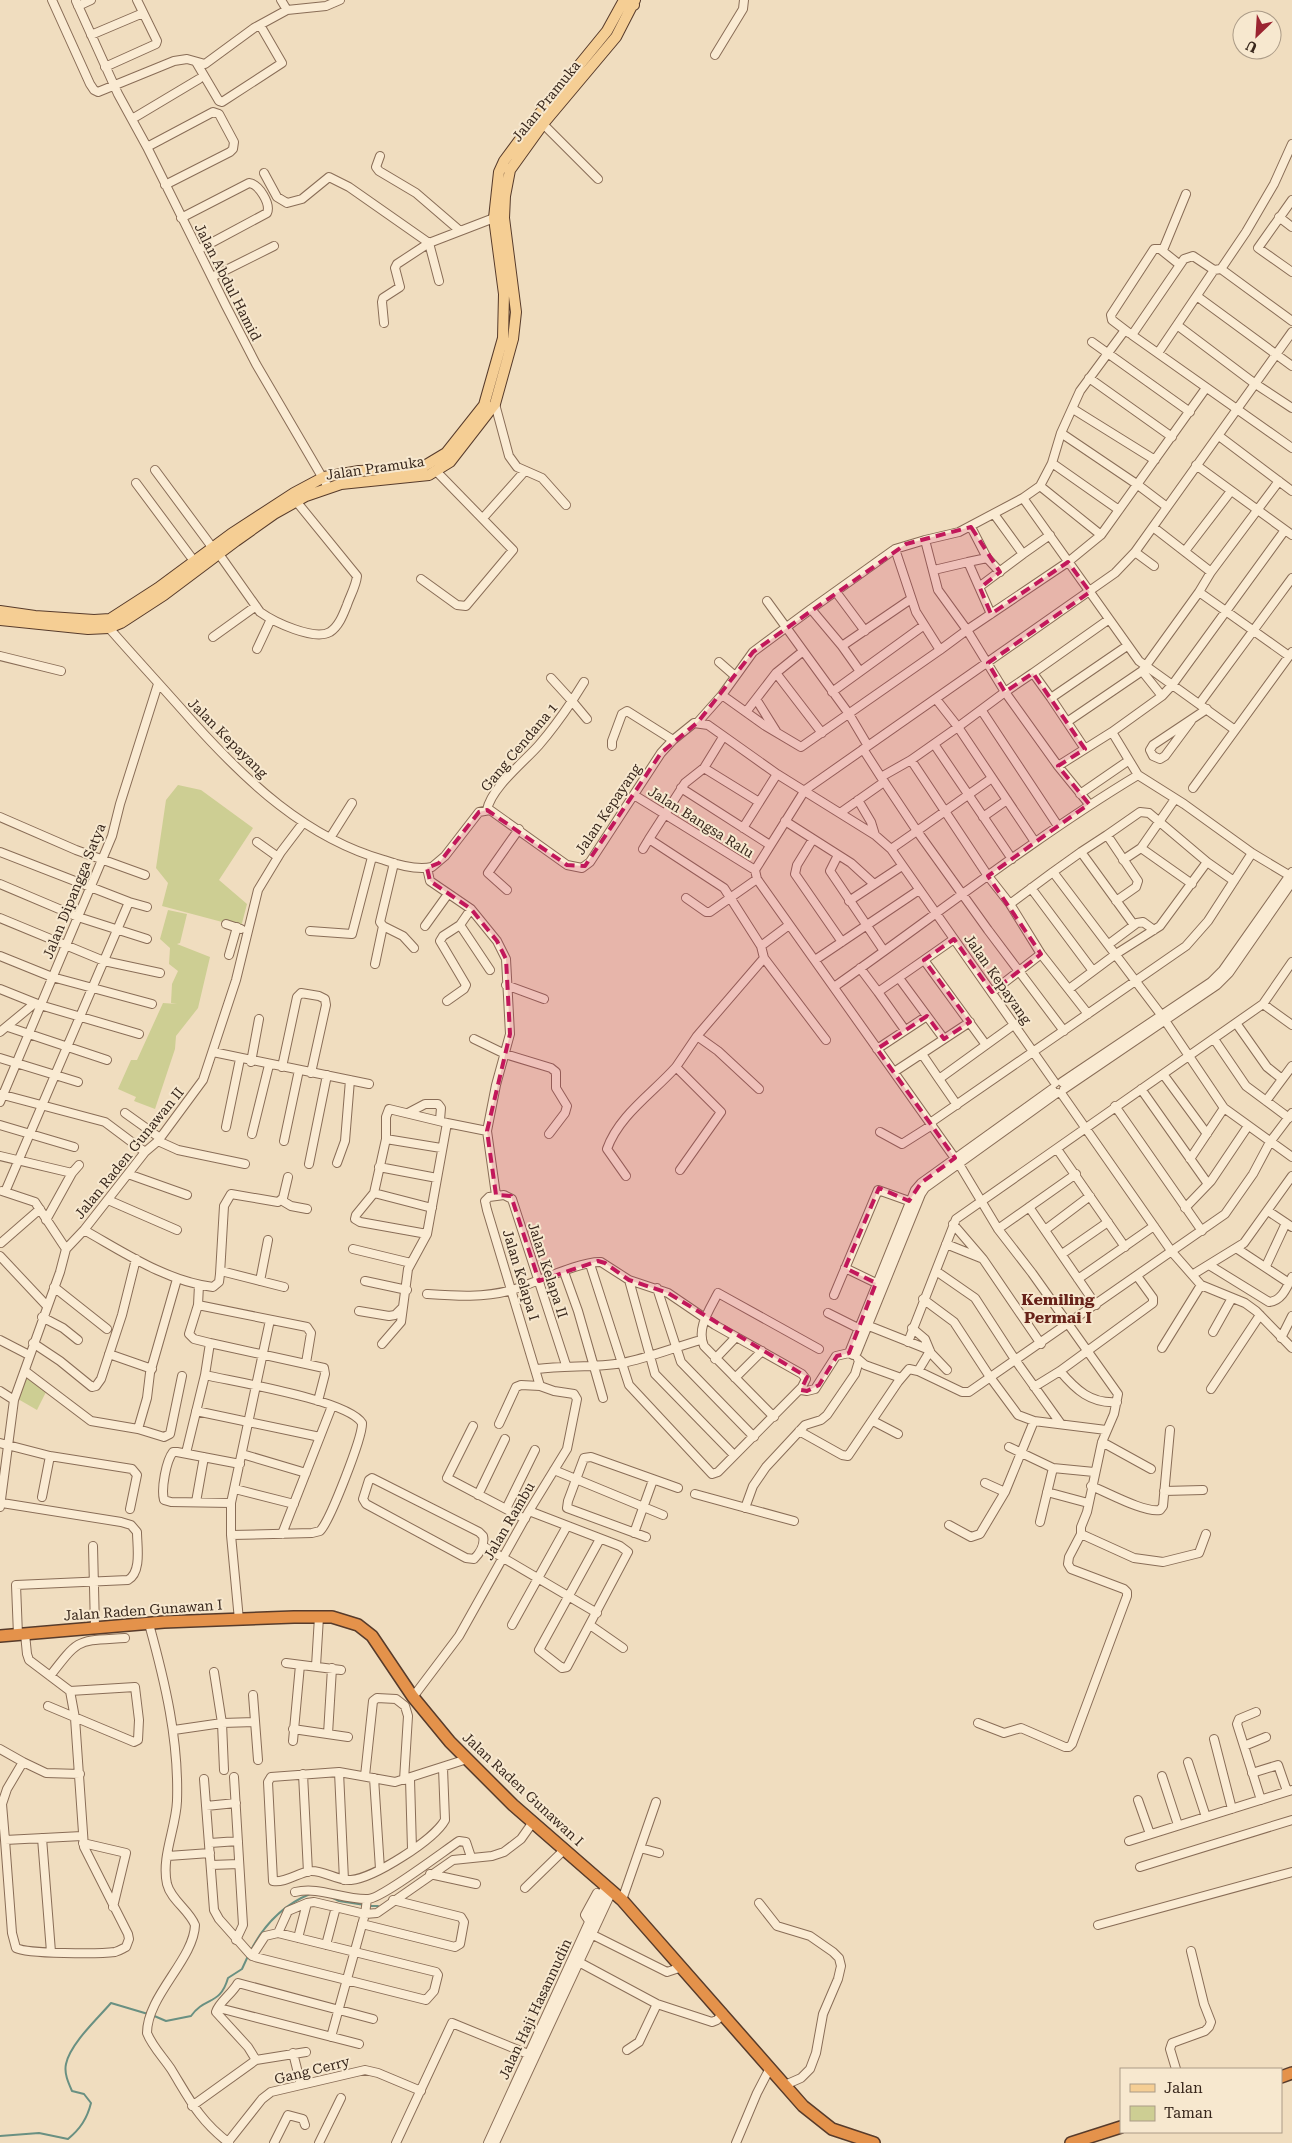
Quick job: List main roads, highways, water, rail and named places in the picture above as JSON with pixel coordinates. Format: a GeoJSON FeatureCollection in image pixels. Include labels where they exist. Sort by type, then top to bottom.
{"type":"FeatureCollection","features":[{"type":"Feature","properties":{"kind":"highway","name":"Jalan Raden Gunawan I"},"geometry":{"type":"LineString","coordinates":[[0,1636],[149,1624],[319,1617],[332,1617],[358,1625],[372,1636],[413,1697],[467,1759],[534,1822],[622,1900],[803,2106],[832,2129],[846,2136],[874,2143]]}},
{"type":"Feature","properties":{"kind":"highway"},"geometry":{"type":"LineString","coordinates":[[1071,2143],[1120,2127]]}},
{"type":"Feature","properties":{"kind":"main road"},"geometry":{"type":"LineString","coordinates":[[624,0],[634,2]]}},
{"type":"Feature","properties":{"kind":"main road","name":"Jalan Pramuka"},"geometry":{"type":"LineString","coordinates":[[0,620],[88,629],[109,628],[121,623],[164,595],[215,551],[294,493],[359,471],[427,466],[446,453],[484,405],[500,354],[505,323],[504,294],[494,218],[496,182],[504,161],[607,31],[624,0]]}},
{"type":"Feature","properties":{"kind":"main road","name":"Jalan Pramuka"},"geometry":{"type":"LineString","coordinates":[[233,537],[326,482],[419,477],[436,471],[450,462],[464,447],[495,404],[515,327],[515,300],[504,218],[508,178],[513,164],[542,124],[616,38],[634,2]]}},
{"type":"Feature","properties":{"kind":"main road"},"geometry":{"type":"LineString","coordinates":[[607,31],[616,38]]}},
{"type":"Feature","properties":{"kind":"main road","name":"Jalan Pramuka"},"geometry":{"type":"LineString","coordinates":[[0,611],[35,616],[94,620],[110,619],[194,562],[215,551]]}},
{"type":"Feature","properties":{"kind":"waterway"},"geometry":{"type":"LineString","coordinates":[[250,1952],[255,1942],[275,1917],[291,1904],[310,1894]]}},
{"type":"Feature","properties":{"kind":"waterway"},"geometry":{"type":"LineString","coordinates":[[331,1897],[339,1901],[365,1905]]}},
{"type":"Feature","properties":{"kind":"waterway"},"geometry":{"type":"LineString","coordinates":[[370,1906],[378,1906]]}},
{"type":"Feature","properties":{"kind":"waterway"},"geometry":{"type":"LineString","coordinates":[[152,2015],[166,2021],[191,2016],[196,2010],[221,1993],[228,1978],[242,1969],[248,1956]]}},
{"type":"Feature","properties":{"kind":"waterway"},"geometry":{"type":"LineString","coordinates":[[0,2136],[39,2133],[68,2139],[82,2123],[91,2103],[84,2094],[72,2091],[68,2081],[66,2064],[73,2048],[111,2003],[148,2014]]}},
{"type":"Feature","properties":{"kind":"district","name":"Kemiling Permai I"},"geometry":{"type":"Point","coordinates":[1058,1308]}}]}
